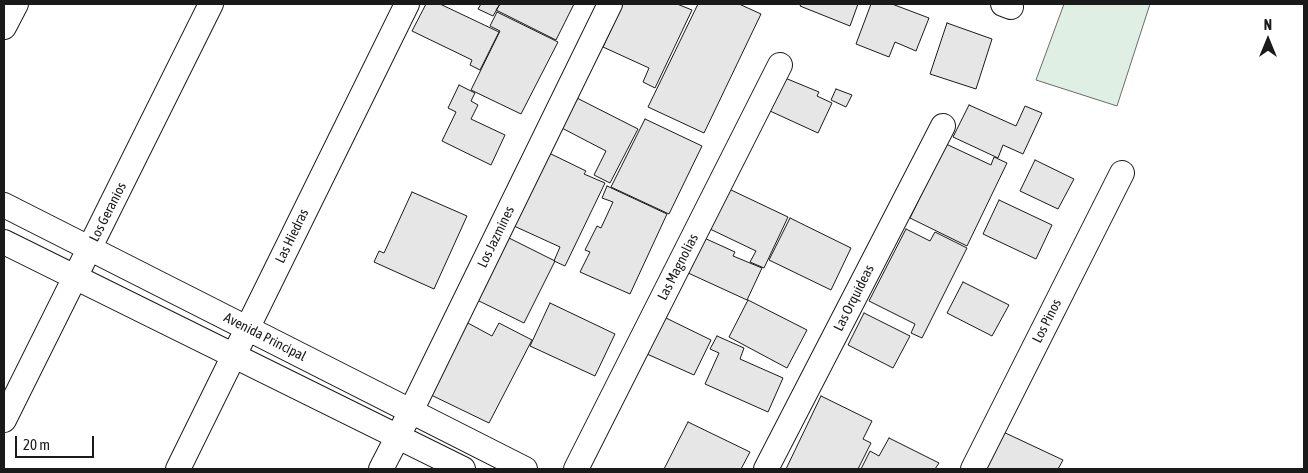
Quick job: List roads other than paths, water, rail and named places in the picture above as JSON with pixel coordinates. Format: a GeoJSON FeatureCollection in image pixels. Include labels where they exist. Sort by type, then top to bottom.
{"type":"FeatureCollection","features":[{"type":"Feature","properties":{"kind":"street"},"geometry":{"type":"LineString","coordinates":[[4,27],[16,4]]}},
{"type":"Feature","properties":{"kind":"street","name":"Los Geranios"},"geometry":{"type":"LineString","coordinates":[[4,420],[211,4]]}},
{"type":"Feature","properties":{"kind":"street","name":"Las Hiedras"},"geometry":{"type":"LineString","coordinates":[[178,469],[407,4]]}},
{"type":"Feature","properties":{"kind":"street","name":"Los Jazmines"},"geometry":{"type":"LineString","coordinates":[[381,469],[610,4]]}},
{"type":"Feature","properties":{"kind":"street","name":"Las Magnolias"},"geometry":{"type":"LineString","coordinates":[[576,469],[780,65]]}},
{"type":"Feature","properties":{"kind":"street","name":"Las Orquideas"},"geometry":{"type":"LineString","coordinates":[[766,469],[943,126]]}},
{"type":"Feature","properties":{"kind":"street","name":"Los Pinos"},"geometry":{"type":"LineString","coordinates":[[973,469],[1122,173]]}},
{"type":"Feature","properties":{"kind":"street","name":"Avenida Principal"},"geometry":{"type":"LineString","coordinates":[[4,205],[525,469]]}},
{"type":"Feature","properties":{"kind":"street"},"geometry":{"type":"LineString","coordinates":[[4,242],[463,469]]}}]}
